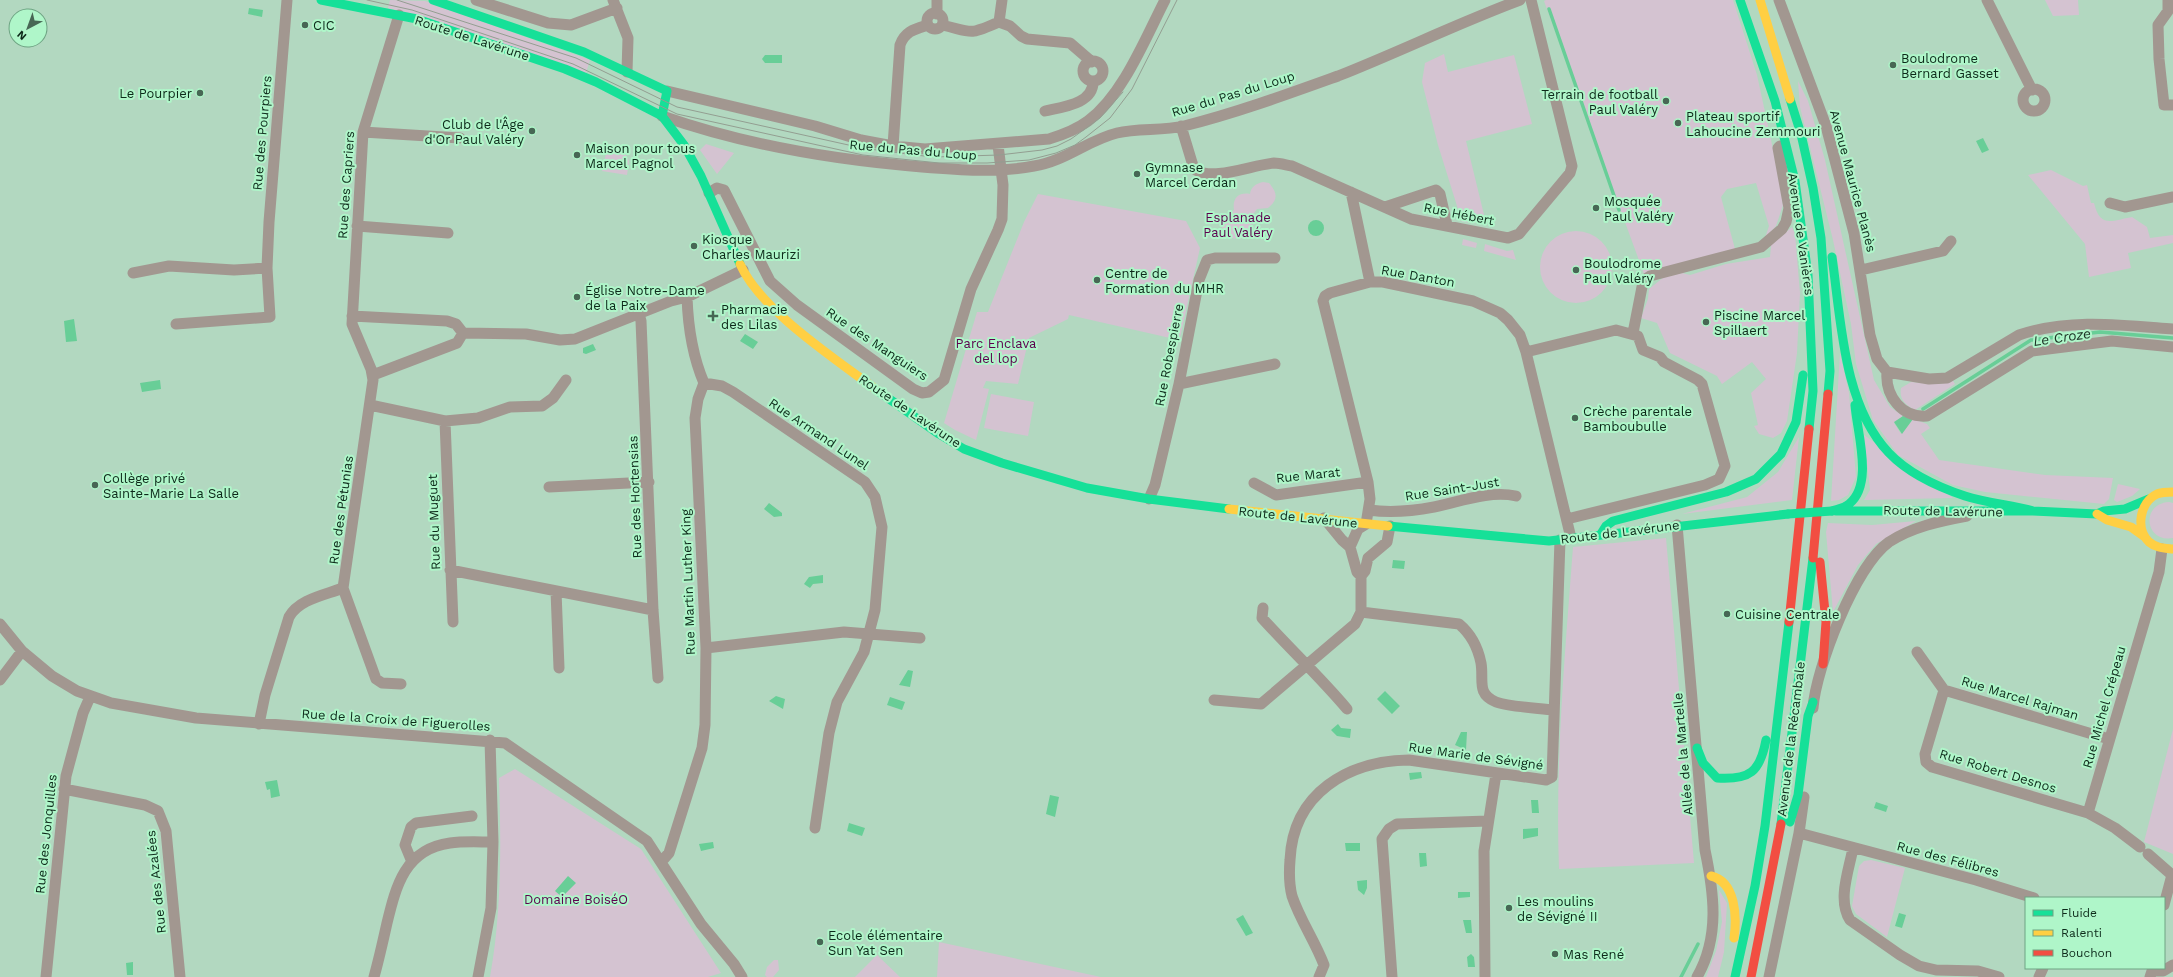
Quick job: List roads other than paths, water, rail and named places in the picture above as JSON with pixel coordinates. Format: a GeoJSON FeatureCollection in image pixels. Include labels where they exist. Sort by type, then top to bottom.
{"type":"FeatureCollection","features":[{"type":"Feature","properties":{"kind":"main road","name":"Route de Lavérune"},"geometry":{"type":"LineString","coordinates":[[321,0],[400,15],[565,69],[622,83],[667,91]]}},
{"type":"Feature","properties":{"kind":"main road","name":"Route de Lavérune"},"geometry":{"type":"LineString","coordinates":[[433,0],[584,52],[662,116],[684,145],[713,190],[743,270],[751,282],[783,318],[895,404],[964,449],[1002,463],[1087,488],[1149,499],[1256,513],[1324,518],[1366,524],[1514,538],[1565,539],[1677,525],[1832,511],[2033,511],[2097,514],[2104,511],[2125,509],[2163,492],[2172,491]]}},
{"type":"Feature","properties":{"kind":"main road","name":"Avenue de Vanières"},"geometry":{"type":"LineString","coordinates":[[1740,0],[1776,101],[1786,141],[1803,233],[1811,312],[1813,391],[1803,500]]}},
{"type":"Feature","properties":{"kind":"main road"},"geometry":{"type":"LineString","coordinates":[[1752,0],[1770,43],[1778,53]]}},
{"type":"Feature","properties":{"kind":"main road","name":"Avenue de Vanières"},"geometry":{"type":"LineString","coordinates":[[1760,0],[1778,53],[1803,142],[1813,188],[1821,238],[1830,371],[1820,499]]}},
{"type":"Feature","properties":{"kind":"main road"},"geometry":{"type":"LineString","coordinates":[[662,116],[667,91]]}},
{"type":"Feature","properties":{"kind":"main road"},"geometry":{"type":"LineString","coordinates":[[1821,238],[1832,257],[1846,354],[1854,386],[1867,422],[1880,443],[1894,458],[1913,473],[1964,495],[2033,511]]}},
{"type":"Feature","properties":{"kind":"main road"},"geometry":{"type":"LineString","coordinates":[[1601,534],[1606,526],[1613,521],[1745,485],[1771,465],[1781,454],[1796,422],[1811,312]]}},
{"type":"Feature","properties":{"kind":"main road"},"geometry":{"type":"LineString","coordinates":[[1832,511],[1850,504],[1858,493],[1862,482],[1862,466],[1854,386]]}},
{"type":"Feature","properties":{"kind":"main road","name":"Avenue de la Récambale"},"geometry":{"type":"LineString","coordinates":[[1751,977],[1779,836],[1820,499]]}},
{"type":"Feature","properties":{"kind":"main road"},"geometry":{"type":"LineString","coordinates":[[2145,537],[2140,521],[2144,506],[2149,499]]}},
{"type":"Feature","properties":{"kind":"main road","name":"Avenue de la Récambale"},"geometry":{"type":"LineString","coordinates":[[1735,977],[1755,886],[1765,826],[1803,500]]}},
{"type":"Feature","properties":{"kind":"main road","name":"Route de Lavérune"},"geometry":{"type":"LineString","coordinates":[[2097,514],[2107,520],[2131,527],[2155,546],[2168,549]]}},
{"type":"Feature","properties":{"kind":"main road"},"geometry":{"type":"LineString","coordinates":[[1816,532],[1826,622],[1824,664]]}},
{"type":"Feature","properties":{"kind":"main road"},"geometry":{"type":"LineString","coordinates":[[1697,748],[1703,763],[1717,778],[1733,780],[1751,774],[1764,756],[1770,714],[1781,684]]}},
{"type":"Feature","properties":{"kind":"main road"},"geometry":{"type":"LineString","coordinates":[[1779,836],[1790,825],[1798,795],[1808,716],[1813,702]]}},
{"type":"Feature","properties":{"kind":"main road"},"geometry":{"type":"LineString","coordinates":[[1711,876],[1720,878],[1728,890],[1734,904],[1736,917],[1727,977]]}},
{"type":"Feature","properties":{"kind":"street","name":"Rue des Pourpiers"},"geometry":{"type":"LineString","coordinates":[[176,324],[270,318],[266,268],[287,0]]}},
{"type":"Feature","properties":{"kind":"street"},"geometry":{"type":"LineString","coordinates":[[476,0],[548,23],[571,25],[615,4],[628,38],[622,83]]}},
{"type":"Feature","properties":{"kind":"street"},"geometry":{"type":"LineString","coordinates":[[937,0],[937,14]]}},
{"type":"Feature","properties":{"kind":"street"},"geometry":{"type":"LineString","coordinates":[[998,22],[1002,0]]}},
{"type":"Feature","properties":{"kind":"street","name":"Rue du Pas du Loup"},"geometry":{"type":"LineString","coordinates":[[667,91],[815,126],[861,140],[893,146],[925,149],[998,145],[1049,139],[1080,127],[1101,109],[1121,84],[1165,0]]}},
{"type":"Feature","properties":{"kind":"street","name":"Rue du Pas du Loup"},"geometry":{"type":"LineString","coordinates":[[662,116],[698,129],[757,143],[844,158],[955,170],[1001,169],[1034,166],[1049,163],[1079,151],[1101,137],[1119,132],[1181,126],[1261,102],[1339,75],[1520,0]]}},
{"type":"Feature","properties":{"kind":"street","name":"Rue Hébert"},"geometry":{"type":"LineString","coordinates":[[1181,126],[1194,169],[1207,175],[1221,174],[1279,163],[1292,166],[1411,219],[1448,225],[1508,238],[1514,236],[1519,234],[1570,173],[1572,166],[1531,0]]}},
{"type":"Feature","properties":{"kind":"street","name":"Avenue Maurice Planès"},"geometry":{"type":"LineString","coordinates":[[1779,0],[1826,126],[1854,233],[1870,335],[1877,359],[1887,372]]}},
{"type":"Feature","properties":{"kind":"street"},"geometry":{"type":"LineString","coordinates":[[1987,0],[2032,90]]}},
{"type":"Feature","properties":{"kind":"street"},"geometry":{"type":"LineString","coordinates":[[2168,0],[2168,12],[2158,25],[2159,59],[2164,106],[2173,105]]}},
{"type":"Feature","properties":{"kind":"street"},"geometry":{"type":"LineString","coordinates":[[928,25],[928,18],[937,14]]}},
{"type":"Feature","properties":{"kind":"street"},"geometry":{"type":"LineString","coordinates":[[937,14],[942,18],[942,25]]}},
{"type":"Feature","properties":{"kind":"street","name":"Rue des Capriers"},"geometry":{"type":"LineString","coordinates":[[355,267],[363,132],[400,15]]}},
{"type":"Feature","properties":{"kind":"street"},"geometry":{"type":"LineString","coordinates":[[942,25],[962,31],[975,32],[998,22],[1010,26],[1021,36],[1027,39],[1070,43],[1092,62],[1100,66],[1102,72],[1099,78],[1093,81],[1094,87],[1086,97],[1075,104],[1045,111]]}},
{"type":"Feature","properties":{"kind":"street"},"geometry":{"type":"LineString","coordinates":[[928,25],[933,29],[940,28],[942,25]]}},
{"type":"Feature","properties":{"kind":"street"},"geometry":{"type":"LineString","coordinates":[[893,146],[900,45],[903,37],[909,31],[928,25]]}},
{"type":"Feature","properties":{"kind":"street"},"geometry":{"type":"LineString","coordinates":[[363,132],[460,138]]}},
{"type":"Feature","properties":{"kind":"street"},"geometry":{"type":"LineString","coordinates":[[1633,333],[1644,280],[1650,276],[1761,246],[1782,229],[1788,214],[1788,200],[1778,148],[1786,141]]}},
{"type":"Feature","properties":{"kind":"street","name":"Rue des Manguiers"},"geometry":{"type":"LineString","coordinates":[[713,190],[724,190],[766,274],[777,288],[797,305],[913,389],[922,393],[929,392],[940,384],[946,374],[971,288],[998,230],[1003,207],[998,145]]}},
{"type":"Feature","properties":{"kind":"street"},"geometry":{"type":"LineString","coordinates":[[1385,207],[1437,191],[1440,194],[1448,225]]}},
{"type":"Feature","properties":{"kind":"street"},"geometry":{"type":"LineString","coordinates":[[1351,192],[1370,282]]}},
{"type":"Feature","properties":{"kind":"street"},"geometry":{"type":"LineString","coordinates":[[2110,203],[2125,206],[2173,197]]}},
{"type":"Feature","properties":{"kind":"street"},"geometry":{"type":"LineString","coordinates":[[357,226],[448,233]]}},
{"type":"Feature","properties":{"kind":"street"},"geometry":{"type":"LineString","coordinates":[[1861,270],[1943,251],[1951,240]]}},
{"type":"Feature","properties":{"kind":"street","name":"Rue Robespierre"},"geometry":{"type":"LineString","coordinates":[[1149,499],[1155,485],[1179,384],[1199,280],[1207,260],[1215,258],[1275,258]]}},
{"type":"Feature","properties":{"kind":"street"},"geometry":{"type":"LineString","coordinates":[[133,274],[169,266],[234,270],[266,268]]}},
{"type":"Feature","properties":{"kind":"street","name":"Rue des Pétunias"},"geometry":{"type":"LineString","coordinates":[[343,588],[370,405],[373,375],[352,324],[355,267]]}},
{"type":"Feature","properties":{"kind":"street"},"geometry":{"type":"LineString","coordinates":[[463,334],[526,334],[560,340],[575,339],[671,301],[687,297],[743,270]]}},
{"type":"Feature","properties":{"kind":"street","name":"Rue Danton"},"geometry":{"type":"LineString","coordinates":[[1366,524],[1370,499],[1368,482],[1323,301],[1325,296],[1330,293],[1370,282],[1392,283],[1481,304],[1500,313],[1508,320],[1520,335],[1526,352],[1567,519],[1565,539]]}},
{"type":"Feature","properties":{"kind":"street"},"geometry":{"type":"LineString","coordinates":[[687,297],[695,362],[704,383]]}},
{"type":"Feature","properties":{"kind":"street","name":"Rue des Hortensias"},"geometry":{"type":"LineString","coordinates":[[639,314],[641,321],[653,610],[658,678]]}},
{"type":"Feature","properties":{"kind":"street"},"geometry":{"type":"LineString","coordinates":[[352,316],[447,321],[456,324],[463,334]]}},
{"type":"Feature","properties":{"kind":"street"},"geometry":{"type":"LineString","coordinates":[[2173,330],[2104,323],[2032,331],[2019,335],[1947,378],[1929,379],[1887,372],[1888,390],[1901,408],[1915,415],[1927,416],[2032,351],[2112,341],[2173,347]]}},
{"type":"Feature","properties":{"kind":"street"},"geometry":{"type":"LineString","coordinates":[[1526,352],[1616,330],[1633,333],[1638,336],[1643,350],[1660,357],[1664,362],[1698,380],[1705,389],[1725,466],[1724,472],[1719,479],[1705,485],[1567,519]]}},
{"type":"Feature","properties":{"kind":"street"},"geometry":{"type":"LineString","coordinates":[[373,375],[457,343],[463,334]]}},
{"type":"Feature","properties":{"kind":"street"},"geometry":{"type":"LineString","coordinates":[[1179,384],[1275,364]]}},
{"type":"Feature","properties":{"kind":"street"},"geometry":{"type":"LineString","coordinates":[[370,405],[445,421],[482,417],[510,407],[542,406],[553,398],[566,380]]}},
{"type":"Feature","properties":{"kind":"street","name":"Rue Armand Lunel"},"geometry":{"type":"LineString","coordinates":[[704,383],[722,386],[733,392],[865,482],[875,497],[882,527],[875,610],[871,633],[864,652],[837,702],[829,732],[815,828]]}},
{"type":"Feature","properties":{"kind":"street","name":"Rue Martin Luther King"},"geometry":{"type":"LineString","coordinates":[[661,862],[669,853],[702,748],[705,725],[706,648],[695,418],[698,399],[704,383]]}},
{"type":"Feature","properties":{"kind":"street","name":"Rue du Muguet"},"geometry":{"type":"LineString","coordinates":[[445,421],[453,622]]}},
{"type":"Feature","properties":{"kind":"street"},"geometry":{"type":"LineString","coordinates":[[549,487],[648,482]]}},
{"type":"Feature","properties":{"kind":"street","name":"Rue Marat"},"geometry":{"type":"LineString","coordinates":[[1254,483],[1276,495],[1368,482]]}},
{"type":"Feature","properties":{"kind":"street","name":"Rue Saint-Just"},"geometry":{"type":"LineString","coordinates":[[1369,510],[1389,512],[1432,508],[1502,493],[1516,496]]}},
{"type":"Feature","properties":{"kind":"street"},"geometry":{"type":"LineString","coordinates":[[1769,977],[1800,833],[1813,702],[1838,622],[1856,583],[1869,562],[1888,543],[1907,531],[1989,511]]}},
{"type":"Feature","properties":{"kind":"street"},"geometry":{"type":"LineString","coordinates":[[1324,518],[1342,540],[1350,547],[1357,572],[1361,576]]}},
{"type":"Feature","properties":{"kind":"street"},"geometry":{"type":"LineString","coordinates":[[1350,547],[1358,529],[1366,524]]}},
{"type":"Feature","properties":{"kind":"street","name":"Allée de la Martelle"},"geometry":{"type":"LineString","coordinates":[[1677,525],[1705,850],[1711,876],[1714,907],[1713,931],[1709,952],[1697,977]]}},
{"type":"Feature","properties":{"kind":"street"},"geometry":{"type":"LineString","coordinates":[[1214,700],[1261,704],[1355,624],[1361,612],[1361,576],[1365,571],[1368,558],[1387,542],[1390,526]]}},
{"type":"Feature","properties":{"kind":"street","name":"Rue Marie de Sévigné"},"geometry":{"type":"LineString","coordinates":[[1319,977],[1324,965],[1292,895],[1289,875],[1292,838],[1298,821],[1320,791],[1336,779],[1352,771],[1373,763],[1392,760],[1409,760],[1496,774],[1546,780],[1552,777],[1554,710],[1565,539]]}},
{"type":"Feature","properties":{"kind":"street","name":"Rue Michel Crépeau"},"geometry":{"type":"LineString","coordinates":[[2088,813],[2159,572],[2168,549]]}},
{"type":"Feature","properties":{"kind":"street"},"geometry":{"type":"LineString","coordinates":[[450,570],[653,610]]}},
{"type":"Feature","properties":{"kind":"street"},"geometry":{"type":"LineString","coordinates":[[259,724],[265,695],[289,617],[293,610],[299,605],[343,588],[376,679],[382,683],[401,684]]}},
{"type":"Feature","properties":{"kind":"street"},"geometry":{"type":"LineString","coordinates":[[556,591],[559,668]]}},
{"type":"Feature","properties":{"kind":"street"},"geometry":{"type":"LineString","coordinates":[[1263,608],[1262,618],[1296,656],[1307,664],[1348,709]]}},
{"type":"Feature","properties":{"kind":"street"},"geometry":{"type":"LineString","coordinates":[[1361,612],[1459,624],[1468,631],[1475,643],[1481,664],[1481,687],[1485,696],[1496,702],[1554,710]]}},
{"type":"Feature","properties":{"kind":"street","name":"Rue de la Croix de Figuerolles"},"geometry":{"type":"LineString","coordinates":[[0,624],[22,651],[52,676],[67,686],[90,697],[111,703],[175,715],[259,724],[490,740],[505,743],[640,834],[647,841],[701,924],[734,964],[742,977]]}},
{"type":"Feature","properties":{"kind":"street"},"geometry":{"type":"LineString","coordinates":[[706,648],[844,632],[920,638]]}},
{"type":"Feature","properties":{"kind":"street"},"geometry":{"type":"LineString","coordinates":[[0,680],[22,651]]}},
{"type":"Feature","properties":{"kind":"street","name":"Rue Marcel Rajman"},"geometry":{"type":"LineString","coordinates":[[1917,652],[1944,690],[2109,739]]}},
{"type":"Feature","properties":{"kind":"street","name":"Rue Robert Desnos"},"geometry":{"type":"LineString","coordinates":[[1944,690],[1925,754],[1926,762],[1932,767],[2088,813]]}},
{"type":"Feature","properties":{"kind":"street","name":"Rue des Jonquilles"},"geometry":{"type":"LineString","coordinates":[[46,977],[64,789],[68,762],[83,713],[90,697]]}},
{"type":"Feature","properties":{"kind":"street"},"geometry":{"type":"LineString","coordinates":[[478,977],[491,908],[493,842],[490,740]]}},
{"type":"Feature","properties":{"kind":"street"},"geometry":{"type":"LineString","coordinates":[[1485,977],[1484,851],[1496,774]]}},
{"type":"Feature","properties":{"kind":"street","name":"Rue des Azalées"},"geometry":{"type":"LineString","coordinates":[[64,789],[145,805],[158,811],[166,831],[180,977]]}},
{"type":"Feature","properties":{"kind":"street"},"geometry":{"type":"LineString","coordinates":[[2088,813],[2115,828],[2144,850],[2172,875],[2165,901]]}},
{"type":"Feature","properties":{"kind":"street"},"geometry":{"type":"LineString","coordinates":[[412,862],[406,845],[411,827],[416,823],[472,816]]}},
{"type":"Feature","properties":{"kind":"street"},"geometry":{"type":"LineString","coordinates":[[1392,977],[1382,839],[1389,829],[1397,824],[1488,821]]}},
{"type":"Feature","properties":{"kind":"street","name":"Rue des Félibres"},"geometry":{"type":"LineString","coordinates":[[1800,833],[1976,880],[2031,897]]}},
{"type":"Feature","properties":{"kind":"street"},"geometry":{"type":"LineString","coordinates":[[374,977],[396,887],[404,870],[426,851],[443,844],[493,842]]}},
{"type":"Feature","properties":{"kind":"street"},"geometry":{"type":"LineString","coordinates":[[1853,848],[1844,903],[1845,912],[1850,920],[1900,955],[1919,966],[1936,970],[1978,971],[1999,977]]}},
{"type":"Feature","properties":{"kind":"street"},"geometry":{"type":"LineString","coordinates":[[2151,972],[2163,971],[2173,965]]}},
{"type":"Feature","properties":{"kind":"waterway"},"geometry":{"type":"LineString","coordinates":[[1549,9],[1619,210]]}},
{"type":"Feature","properties":{"kind":"waterway","name":"Le Croze"},"geometry":{"type":"LineString","coordinates":[[1923,409],[2031,340],[2100,332],[2173,338]]}},
{"type":"Feature","properties":{"kind":"waterway"},"geometry":{"type":"LineString","coordinates":[[1681,977],[1698,944]]}},
{"type":"Feature","properties":{"kind":"tram line"},"geometry":{"type":"LineString","coordinates":[[367,0],[412,10],[573,64],[677,114],[863,155],[939,163],[987,163],[1029,160],[1056,153],[1075,145],[1110,118],[1132,89],[1177,0]]}},
{"type":"Feature","properties":{"kind":"tram line"},"geometry":{"type":"LineString","coordinates":[[397,0],[576,58],[677,107],[862,148],[915,155],[934,157],[999,155],[1042,150],[1057,146],[1071,139],[1100,118],[1123,92]]}},
{"type":"Feature","properties":{"kind":"place","name":"CIC"},"geometry":{"type":"Point","coordinates":[305,25]}},
{"type":"Feature","properties":{"kind":"place","name":"Boulodrome Bernard Gasset"},"geometry":{"type":"Point","coordinates":[1893,65]}},
{"type":"Feature","properties":{"kind":"place","name":"Le Pourpier"},"geometry":{"type":"Point","coordinates":[200,93]}},
{"type":"Feature","properties":{"kind":"place","name":"Terrain de football Paul Valéry"},"geometry":{"type":"Point","coordinates":[1666,101]}},
{"type":"Feature","properties":{"kind":"place","name":"Plateau sportif Lahoucine Zemmouri"},"geometry":{"type":"Point","coordinates":[1678,123]}},
{"type":"Feature","properties":{"kind":"place","name":"Club de l'Âge d'Or Paul Valéry"},"geometry":{"type":"Point","coordinates":[532,131]}},
{"type":"Feature","properties":{"kind":"place","name":"Maison pour tous Marcel Pagnol"},"geometry":{"type":"Point","coordinates":[577,155]}},
{"type":"Feature","properties":{"kind":"place","name":"Gymnase Marcel Cerdan"},"geometry":{"type":"Point","coordinates":[1137,174]}},
{"type":"Feature","properties":{"kind":"place","name":"Mosquée Paul Valéry"},"geometry":{"type":"Point","coordinates":[1596,208]}},
{"type":"Feature","properties":{"kind":"place","name":"Kiosque Charles Maurizi"},"geometry":{"type":"Point","coordinates":[694,246]}},
{"type":"Feature","properties":{"kind":"place","name":"Boulodrome Paul Valéry"},"geometry":{"type":"Point","coordinates":[1576,270]}},
{"type":"Feature","properties":{"kind":"place","name":"Centre de Formation du MHR"},"geometry":{"type":"Point","coordinates":[1097,280]}},
{"type":"Feature","properties":{"kind":"place","name":"Église Notre-Dame de la Paix"},"geometry":{"type":"Point","coordinates":[577,297]}},
{"type":"Feature","properties":{"kind":"place","name":"Pharmacie des Lilas"},"geometry":{"type":"Point","coordinates":[713,316]}},
{"type":"Feature","properties":{"kind":"place","name":"Piscine Marcel Spillaert"},"geometry":{"type":"Point","coordinates":[1706,322]}},
{"type":"Feature","properties":{"kind":"place","name":"Crèche parentale Bamboubulle"},"geometry":{"type":"Point","coordinates":[1575,418]}},
{"type":"Feature","properties":{"kind":"place","name":"Collège privé Sainte-Marie La Salle"},"geometry":{"type":"Point","coordinates":[95,485]}},
{"type":"Feature","properties":{"kind":"place","name":"Cuisine Centrale"},"geometry":{"type":"Point","coordinates":[1727,614]}},
{"type":"Feature","properties":{"kind":"place","name":"Les moulins de Sévigné II"},"geometry":{"type":"Point","coordinates":[1509,908]}},
{"type":"Feature","properties":{"kind":"place","name":"Ecole élémentaire Sun Yat Sen"},"geometry":{"type":"Point","coordinates":[820,942]}},
{"type":"Feature","properties":{"kind":"place","name":"Mas René"},"geometry":{"type":"Point","coordinates":[1555,954]}},
{"type":"Feature","properties":{"kind":"park label","name":"Esplanade Paul Valéry"},"geometry":{"type":"Point","coordinates":[1238,224]}},
{"type":"Feature","properties":{"kind":"park label","name":"Parc Enclava del lop"},"geometry":{"type":"Point","coordinates":[996,350]}},
{"type":"Feature","properties":{"kind":"park label","name":"Domaine BoiséO"},"geometry":{"type":"Point","coordinates":[576,899]}}]}
